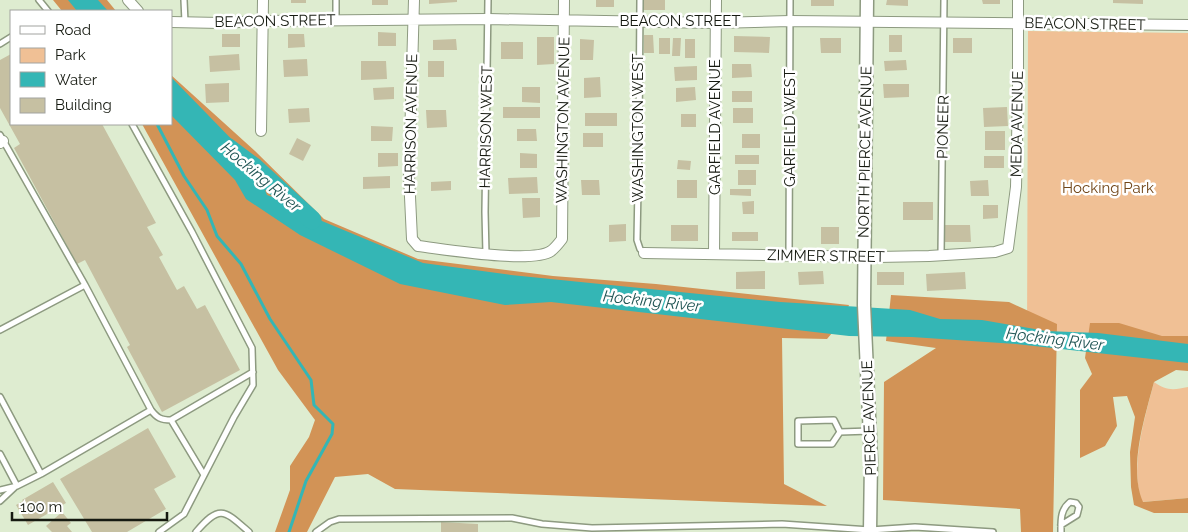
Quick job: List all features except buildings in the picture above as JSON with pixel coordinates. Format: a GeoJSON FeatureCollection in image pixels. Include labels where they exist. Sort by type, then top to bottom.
{"type":"FeatureCollection","features":[{"type":"Feature","properties":{"kind":"street"},"geometry":{"type":"LineString","coordinates":[[128,0],[137,10]]}},
{"type":"Feature","properties":{"kind":"street"},"geometry":{"type":"LineString","coordinates":[[261,131],[263,0]]}},
{"type":"Feature","properties":{"kind":"street","name":"HARRISON AVENUE"},"geometry":{"type":"LineString","coordinates":[[414,0],[409,176],[412,239],[418,246],[486,254]]}},
{"type":"Feature","properties":{"kind":"street","name":"WASHINGTON AVENUE"},"geometry":{"type":"LineString","coordinates":[[486,254],[529,256],[550,252],[562,239],[564,0]]}},
{"type":"Feature","properties":{"kind":"street","name":"GARFIELD AVENUE"},"geometry":{"type":"LineString","coordinates":[[714,254],[716,0]]}},
{"type":"Feature","properties":{"kind":"street","name":"NORTH PIERCE AVENUE"},"geometry":{"type":"LineString","coordinates":[[864,305],[867,0]]}},
{"type":"Feature","properties":{"kind":"street","name":"MEDA AVENUE"},"geometry":{"type":"LineString","coordinates":[[1008,248],[1016,187],[1018,0]]}},
{"type":"Feature","properties":{"kind":"street","name":"BEACON STREET"},"geometry":{"type":"LineString","coordinates":[[172,22],[488,19],[715,23],[866,21],[1188,25]]}},
{"type":"Feature","properties":{"kind":"street","name":"ZIMMER STREET"},"geometry":{"type":"LineString","coordinates":[[644,253],[864,257],[995,252],[1008,248]]}},
{"type":"Feature","properties":{"kind":"street","name":"PIERCE AVENUE"},"geometry":{"type":"LineString","coordinates":[[864,305],[870,431],[870,531]]}},
{"type":"Feature","properties":{"kind":"lane"},"geometry":{"type":"LineString","coordinates":[[39,0],[47,10]]}},
{"type":"Feature","properties":{"kind":"lane"},"geometry":{"type":"LineString","coordinates":[[184,0],[185,22]]}},
{"type":"Feature","properties":{"kind":"lane"},"geometry":{"type":"LineString","coordinates":[[336,0],[336,20]]}},
{"type":"Feature","properties":{"kind":"lane","name":"HARRISON WEST"},"geometry":{"type":"LineString","coordinates":[[486,254],[488,0]]}},
{"type":"Feature","properties":{"kind":"lane","name":"WASHINGTON WEST"},"geometry":{"type":"LineString","coordinates":[[640,0],[640,134],[637,240],[640,249],[644,253]]}},
{"type":"Feature","properties":{"kind":"lane","name":"GARFIELD WEST"},"geometry":{"type":"LineString","coordinates":[[789,256],[790,0]]}},
{"type":"Feature","properties":{"kind":"lane","name":"PIONEER"},"geometry":{"type":"LineString","coordinates":[[941,254],[944,0]]}},
{"type":"Feature","properties":{"kind":"lane"},"geometry":{"type":"LineString","coordinates":[[133,125],[192,232],[252,348],[253,385],[234,417],[184,514],[158,532]]}},
{"type":"Feature","properties":{"kind":"lane"},"geometry":{"type":"LineString","coordinates":[[1,140],[85,285],[156,417],[163,420],[171,420],[253,372]]}},
{"type":"Feature","properties":{"kind":"lane"},"geometry":{"type":"LineString","coordinates":[[0,330],[85,285]]}},
{"type":"Feature","properties":{"kind":"lane"},"geometry":{"type":"LineString","coordinates":[[0,397],[41,474]]}},
{"type":"Feature","properties":{"kind":"lane"},"geometry":{"type":"LineString","coordinates":[[0,490],[17,486],[41,474],[151,410]]}},
{"type":"Feature","properties":{"kind":"lane"},"geometry":{"type":"LineString","coordinates":[[171,420],[204,475]]}},
{"type":"Feature","properties":{"kind":"lane"},"geometry":{"type":"LineString","coordinates":[[834,420],[840,432],[832,444],[798,444],[798,421],[834,420]]}},
{"type":"Feature","properties":{"kind":"lane"},"geometry":{"type":"LineString","coordinates":[[840,432],[870,431]]}},
{"type":"Feature","properties":{"kind":"lane"},"geometry":{"type":"LineString","coordinates":[[0,454],[17,486]]}},
{"type":"Feature","properties":{"kind":"lane"},"geometry":{"type":"LineString","coordinates":[[0,501],[6,498],[17,486]]}},
{"type":"Feature","properties":{"kind":"lane"},"geometry":{"type":"LineString","coordinates":[[1061,525],[1077,515],[1079,507],[1076,503],[1070,502],[1064,507],[1061,525],[1061,532]]}},
{"type":"Feature","properties":{"kind":"lane"},"geometry":{"type":"LineString","coordinates":[[196,532],[208,518],[214,514],[225,512],[250,532]]}},
{"type":"Feature","properties":{"kind":"lane"},"geometry":{"type":"LineString","coordinates":[[316,532],[330,522],[349,518],[512,518],[542,524],[592,528],[782,524],[812,529],[870,531],[915,527],[993,532]]}},
{"type":"Feature","properties":{"kind":"green space","name":"Hocking Park"},"geometry":{"type":"Polygon","coordinates":[[[1028,31],[1188,33],[1188,355],[1027,343],[1028,31]]]}},
{"type":"Feature","properties":{"kind":"green space"},"geometry":{"type":"Polygon","coordinates":[[[1154,382],[1170,389],[1188,387],[1188,498],[1142,502],[1138,488],[1138,458],[1154,382]]]}},
{"type":"Feature","properties":{"kind":"shaded area"},"geometry":{"type":"Polygon","coordinates":[[[53,0],[107,0],[115,10],[61,10],[53,0]]]}},
{"type":"Feature","properties":{"kind":"shaded area"},"geometry":{"type":"Polygon","coordinates":[[[172,76],[255,151],[324,219],[418,259],[553,276],[656,284],[849,305],[843,320],[827,339],[782,338],[784,484],[827,506],[395,489],[368,474],[335,477],[307,532],[275,532],[290,490],[290,466],[309,437],[315,420],[278,370],[143,125],[172,125],[172,76]]]}},
{"type":"Feature","properties":{"kind":"shaded area"},"geometry":{"type":"Polygon","coordinates":[[[891,295],[1009,302],[1057,324],[1053,532],[1021,532],[1020,509],[883,500],[884,382],[936,348],[886,341],[891,295]]]}},
{"type":"Feature","properties":{"kind":"shaded area"},"geometry":{"type":"Polygon","coordinates":[[[1090,323],[1119,323],[1162,336],[1188,336],[1188,371],[1176,370],[1154,382],[1140,442],[1137,474],[1143,502],[1188,498],[1188,513],[1154,513],[1134,505],[1131,487],[1130,452],[1135,417],[1127,396],[1113,397],[1117,426],[1105,446],[1080,458],[1080,390],[1092,374],[1085,358],[1090,323]]]}},
{"type":"Feature","properties":{"kind":"water"},"geometry":{"type":"Polygon","coordinates":[[[68,0],[98,0],[107,10],[76,10],[68,0]]]}},
{"type":"Feature","properties":{"kind":"water"},"geometry":{"type":"Polygon","coordinates":[[[172,78],[245,153],[250,171],[262,182],[267,195],[308,209],[322,221],[423,263],[511,275],[780,302],[910,310],[940,319],[982,320],[1046,331],[1098,333],[1188,344],[1188,363],[1016,344],[912,337],[849,336],[551,302],[505,305],[400,284],[300,235],[246,199],[235,180],[172,116],[172,78]]]}},
{"type":"Feature","properties":{"kind":"waterway"},"geometry":{"type":"LineString","coordinates":[[158,125],[184,176],[207,210],[217,236],[241,264],[270,319],[311,380],[314,405],[333,424],[332,434],[306,481],[289,532]]}},
{"type":"Feature","properties":{"kind":"waterway","name":"Hocking River"},"geometry":{"type":"LineString","coordinates":[[227,147],[254,167],[312,220]]}}]}
